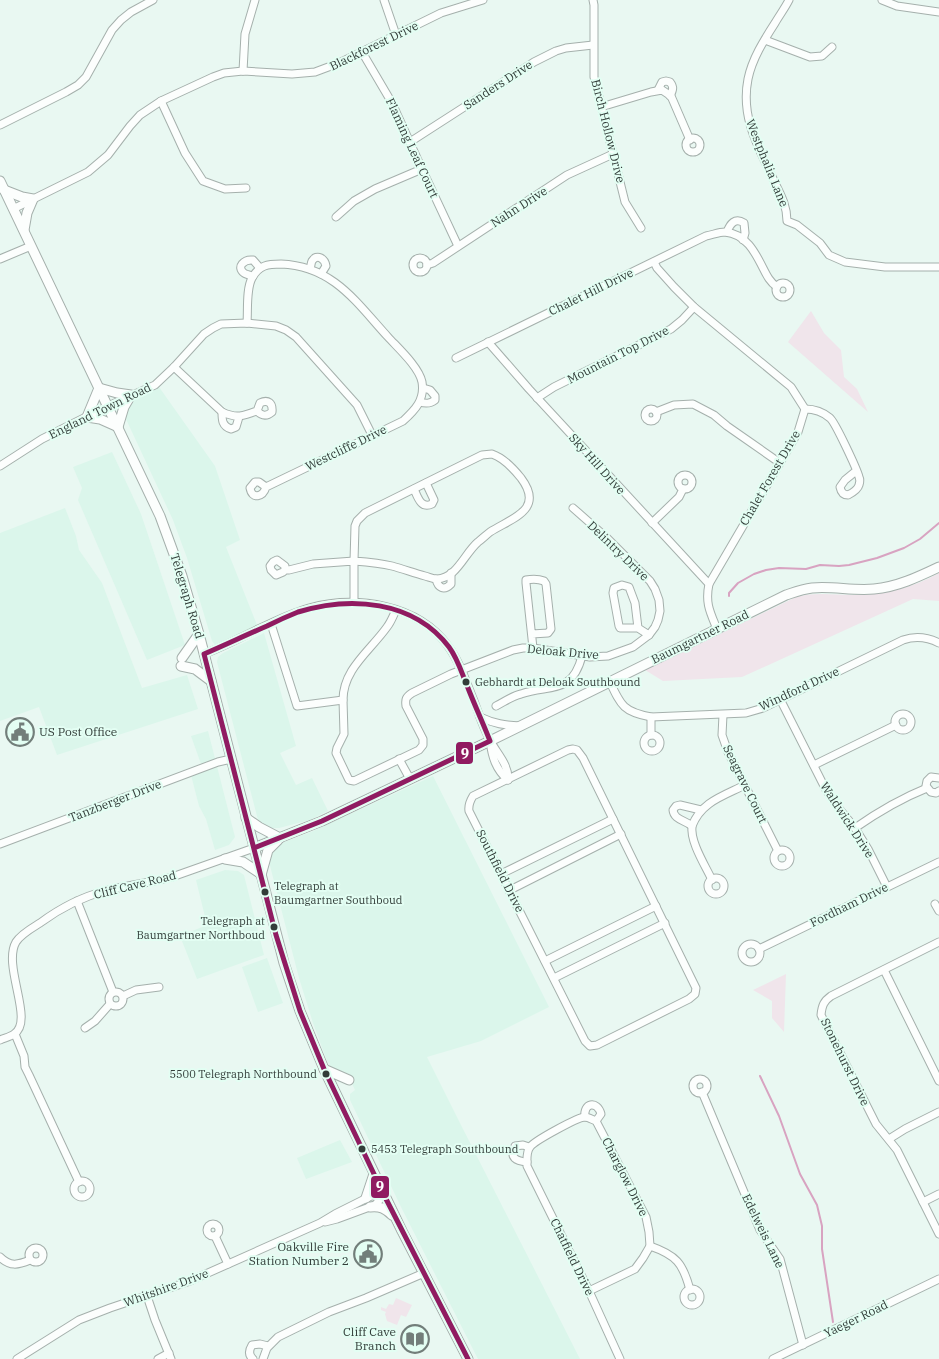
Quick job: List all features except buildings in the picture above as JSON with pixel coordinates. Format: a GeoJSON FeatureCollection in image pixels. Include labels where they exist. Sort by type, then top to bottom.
{"type":"FeatureCollection","features":[{"type":"Feature","properties":{"kind":"main road"},"geometry":{"type":"LineString","coordinates":[[2,185],[22,197],[34,199],[27,213],[24,230]]}},
{"type":"Feature","properties":{"kind":"main road","name":"Telegraph Road"},"geometry":{"type":"LineString","coordinates":[[2,185],[150,494],[171,544],[187,589],[278,940],[312,1043],[395,1217],[468,1359]]}},
{"type":"Feature","properties":{"kind":"main road"},"geometry":{"type":"LineString","coordinates":[[100,388],[131,395],[124,408],[118,427],[100,419],[86,417],[100,388]]}},
{"type":"Feature","properties":{"kind":"main road","name":"Baumgartner Road"},"geometry":{"type":"LineString","coordinates":[[254,848],[322,821],[490,741],[786,595],[803,590],[827,588],[859,590],[880,588],[908,581],[939,567]]}},
{"type":"Feature","properties":{"kind":"main road"},"geometry":{"type":"LineString","coordinates":[[199,634],[181,662],[195,669],[211,681]]}},
{"type":"Feature","properties":{"kind":"main road"},"geometry":{"type":"LineString","coordinates":[[225,859],[243,862],[261,875],[268,850],[280,838],[246,818]]}},
{"type":"Feature","properties":{"kind":"main road"},"geometry":{"type":"LineString","coordinates":[[324,1069],[349,1080]]}},
{"type":"Feature","properties":{"kind":"main road"},"geometry":{"type":"LineString","coordinates":[[374,1174],[368,1202],[386,1209],[395,1217]]}},
{"type":"Feature","properties":{"kind":"street"},"geometry":{"type":"LineString","coordinates":[[0,125],[78,85],[86,77],[112,30],[131,12],[153,0]]}},
{"type":"Feature","properties":{"kind":"street"},"geometry":{"type":"LineString","coordinates":[[243,71],[245,34],[255,0]]}},
{"type":"Feature","properties":{"kind":"street"},"geometry":{"type":"LineString","coordinates":[[384,0],[396,35]]}},
{"type":"Feature","properties":{"kind":"street","name":"Blackforest Drive"},"geometry":{"type":"LineString","coordinates":[[13,209],[79,177],[99,164],[108,156],[140,115],[161,101],[213,77],[243,71],[292,74],[326,69],[441,13],[483,0]]}},
{"type":"Feature","properties":{"kind":"street","name":"Birch Hollow Drive"},"geometry":{"type":"LineString","coordinates":[[593,0],[594,77],[625,202],[640,228]]}},
{"type":"Feature","properties":{"kind":"street","name":"Westphalia Lane"},"geometry":{"type":"LineString","coordinates":[[788,0],[754,61],[748,79],[745,102],[750,126],[784,200],[788,221],[797,225],[820,243],[830,256],[845,262],[885,267],[939,267]]}},
{"type":"Feature","properties":{"kind":"street"},"geometry":{"type":"LineString","coordinates":[[882,0],[897,6],[939,12]]}},
{"type":"Feature","properties":{"kind":"street"},"geometry":{"type":"LineString","coordinates":[[765,40],[810,58],[822,56],[832,47]]}},
{"type":"Feature","properties":{"kind":"street","name":"Sanders Drive"},"geometry":{"type":"LineString","coordinates":[[410,142],[540,58],[566,48],[594,45]]}},
{"type":"Feature","properties":{"kind":"street","name":"Flaming Leaf Court"},"geometry":{"type":"LineString","coordinates":[[362,52],[392,104],[458,246]]}},
{"type":"Feature","properties":{"kind":"street"},"geometry":{"type":"LineString","coordinates":[[658,90],[662,82],[670,82],[673,86],[670,96]]}},
{"type":"Feature","properties":{"kind":"street"},"geometry":{"type":"LineString","coordinates":[[601,107],[662,90],[670,96],[690,140]]}},
{"type":"Feature","properties":{"kind":"street"},"geometry":{"type":"LineString","coordinates":[[161,101],[185,153],[203,181],[225,190],[246,188]]}},
{"type":"Feature","properties":{"kind":"street","name":"Nahn Drive"},"geometry":{"type":"LineString","coordinates":[[427,265],[433,264],[568,175],[613,154]]}},
{"type":"Feature","properties":{"kind":"street"},"geometry":{"type":"LineString","coordinates":[[336,217],[354,201],[375,189],[422,169]]}},
{"type":"Feature","properties":{"kind":"street","name":"Chalet Hill Drive"},"geometry":{"type":"LineString","coordinates":[[727,232],[731,223],[740,221],[744,224],[745,233],[743,240]]}},
{"type":"Feature","properties":{"kind":"street","name":"Chalet Hill Drive"},"geometry":{"type":"LineString","coordinates":[[456,358],[706,236],[727,232],[743,240],[753,248],[771,282],[777,287]]}},
{"type":"Feature","properties":{"kind":"street"},"geometry":{"type":"LineString","coordinates":[[0,259],[32,246]]}},
{"type":"Feature","properties":{"kind":"street"},"geometry":{"type":"LineString","coordinates":[[310,269],[313,260],[322,258],[326,266],[321,274]]}},
{"type":"Feature","properties":{"kind":"street","name":"Westcliffe Drive"},"geometry":{"type":"LineString","coordinates":[[253,276],[243,272],[243,262],[253,260],[260,268],[269,264],[293,265],[310,269],[331,279],[345,290],[409,360],[419,374],[422,388],[430,390],[435,396],[435,400],[430,404],[420,402],[402,421],[266,487]]}},
{"type":"Feature","properties":{"kind":"street"},"geometry":{"type":"LineString","coordinates":[[654,262],[657,268],[694,307],[791,387],[805,409],[813,409],[832,419],[856,471]]}},
{"type":"Feature","properties":{"kind":"street"},"geometry":{"type":"LineString","coordinates":[[247,323],[249,287],[253,276],[260,268]]}},
{"type":"Feature","properties":{"kind":"street","name":"Mountain Top Drive"},"geometry":{"type":"LineString","coordinates":[[537,398],[554,387],[671,328],[682,320],[694,307]]}},
{"type":"Feature","properties":{"kind":"street","name":"England Town Road"},"geometry":{"type":"LineString","coordinates":[[0,466],[42,439],[155,385],[204,334],[221,324],[247,323],[276,326],[296,337],[356,405],[372,435]]}},
{"type":"Feature","properties":{"kind":"street","name":"Sky Hill Drive"},"geometry":{"type":"LineString","coordinates":[[488,342],[652,524],[709,584]]}},
{"type":"Feature","properties":{"kind":"street"},"geometry":{"type":"LineString","coordinates":[[174,367],[222,412],[239,417],[257,411]]}},
{"type":"Feature","properties":{"kind":"street"},"geometry":{"type":"LineString","coordinates":[[420,402],[423,393],[422,388]]}},
{"type":"Feature","properties":{"kind":"street"},"geometry":{"type":"LineString","coordinates":[[656,412],[674,405],[694,404],[714,415],[780,463]]}},
{"type":"Feature","properties":{"kind":"street","name":"Chalet Forest Drive"},"geometry":{"type":"LineString","coordinates":[[717,629],[707,604],[706,597],[709,584],[798,432],[805,409]]}},
{"type":"Feature","properties":{"kind":"street"},"geometry":{"type":"LineString","coordinates":[[222,412],[222,422],[225,428],[231,429],[236,427],[239,417]]}},
{"type":"Feature","properties":{"kind":"street"},"geometry":{"type":"LineString","coordinates":[[285,570],[313,564],[354,561],[385,564],[436,579],[447,576],[458,569],[475,544],[489,532],[522,513],[528,504],[529,491],[520,476],[500,457],[492,454],[482,455],[365,513],[354,526],[354,561],[354,603]]}},
{"type":"Feature","properties":{"kind":"street"},"geometry":{"type":"LineString","coordinates":[[414,489],[421,503],[424,506],[428,506],[434,500],[426,483]]}},
{"type":"Feature","properties":{"kind":"street"},"geometry":{"type":"LineString","coordinates":[[652,524],[679,497],[683,489]]}},
{"type":"Feature","properties":{"kind":"street","name":"Delintry Drive"},"geometry":{"type":"LineString","coordinates":[[572,508],[607,538],[650,581],[659,600],[660,611],[655,627]]}},
{"type":"Feature","properties":{"kind":"street"},"geometry":{"type":"LineString","coordinates":[[436,579],[439,586],[445,588],[451,584],[451,573]]}},
{"type":"Feature","properties":{"kind":"street"},"geometry":{"type":"LineString","coordinates":[[532,634],[548,633],[551,629],[544,580],[526,580],[533,648]]}},
{"type":"Feature","properties":{"kind":"street"},"geometry":{"type":"LineString","coordinates":[[638,628],[635,602],[629,587],[622,585],[614,588],[620,628],[638,628],[648,636]]}},
{"type":"Feature","properties":{"kind":"street"},"geometry":{"type":"LineString","coordinates":[[204,654],[308,608],[331,604],[354,603],[379,606],[416,618],[440,637],[452,653],[490,741],[492,755],[501,773],[508,780]]}},
{"type":"Feature","properties":{"kind":"street","name":"Deloak Drive"},"geometry":{"type":"LineString","coordinates":[[396,610],[388,627],[354,666],[344,684],[344,734],[336,754],[349,780],[354,782],[419,750],[423,745],[423,739],[406,706],[407,696],[513,650],[533,648],[582,656],[608,656],[633,647],[648,636],[655,627]]}},
{"type":"Feature","properties":{"kind":"street"},"geometry":{"type":"LineString","coordinates":[[271,624],[297,706],[343,700]]}},
{"type":"Feature","properties":{"kind":"street","name":"Windford Drive"},"geometry":{"type":"LineString","coordinates":[[610,682],[620,703],[639,715],[652,717],[746,713],[763,708],[911,637],[927,638],[939,643]]}},
{"type":"Feature","properties":{"kind":"street"},"geometry":{"type":"LineString","coordinates":[[496,706],[522,693],[550,689],[565,682],[578,670],[582,656]]}},
{"type":"Feature","properties":{"kind":"street","name":"Waldwick Drive"},"geometry":{"type":"LineString","coordinates":[[780,699],[825,788],[836,806],[855,828],[887,887]]}},
{"type":"Feature","properties":{"kind":"street","name":"Seagrave Court"},"geometry":{"type":"LineString","coordinates":[[723,715],[722,736],[728,752],[778,851]]}},
{"type":"Feature","properties":{"kind":"street"},"geometry":{"type":"LineString","coordinates":[[480,716],[489,722],[499,725],[520,726]]}},
{"type":"Feature","properties":{"kind":"street"},"geometry":{"type":"LineString","coordinates":[[651,735],[652,717]]}},
{"type":"Feature","properties":{"kind":"street"},"geometry":{"type":"LineString","coordinates":[[814,766],[896,725]]}},
{"type":"Feature","properties":{"kind":"street","name":"Southfield Drive"},"geometry":{"type":"LineString","coordinates":[[568,750],[577,750],[584,758],[696,988],[692,997],[606,1041],[590,1046],[585,1041],[469,807],[474,796],[508,780],[568,750]]}},
{"type":"Feature","properties":{"kind":"street","name":"Tanzberger Drive"},"geometry":{"type":"LineString","coordinates":[[0,844],[218,762],[231,759]]}},
{"type":"Feature","properties":{"kind":"street"},"geometry":{"type":"LineString","coordinates":[[399,759],[410,778]]}},
{"type":"Feature","properties":{"kind":"street"},"geometry":{"type":"LineString","coordinates":[[939,778],[934,777],[926,783],[927,788],[933,793],[939,791]]}},
{"type":"Feature","properties":{"kind":"street"},"geometry":{"type":"LineString","coordinates":[[712,880],[692,837],[691,828],[701,810],[711,802],[745,785]]}},
{"type":"Feature","properties":{"kind":"street"},"geometry":{"type":"LineString","coordinates":[[855,828],[872,816],[927,788]]}},
{"type":"Feature","properties":{"kind":"street"},"geometry":{"type":"LineString","coordinates":[[692,826],[677,818],[673,810],[676,806],[680,805],[701,810]]}},
{"type":"Feature","properties":{"kind":"street"},"geometry":{"type":"LineString","coordinates":[[501,874],[613,819]]}},
{"type":"Feature","properties":{"kind":"street"},"geometry":{"type":"LineString","coordinates":[[510,890],[621,834]]}},
{"type":"Feature","properties":{"kind":"street","name":"Cliff Cave Road"},"geometry":{"type":"LineString","coordinates":[[15,1034],[20,1027],[22,1019],[12,956],[16,942],[28,930],[77,901],[103,891],[160,880],[254,848]]}},
{"type":"Feature","properties":{"kind":"street","name":"Fordham Drive"},"geometry":{"type":"LineString","coordinates":[[759,949],[939,862]]}},
{"type":"Feature","properties":{"kind":"street"},"geometry":{"type":"LineString","coordinates":[[77,901],[113,992]]}},
{"type":"Feature","properties":{"kind":"street"},"geometry":{"type":"LineString","coordinates":[[545,961],[656,906]]}},
{"type":"Feature","properties":{"kind":"street"},"geometry":{"type":"LineString","coordinates":[[554,978],[665,924]]}},
{"type":"Feature","properties":{"kind":"street","name":"Stonehurst Drive"},"geometry":{"type":"LineString","coordinates":[[939,942],[827,999],[822,1007],[821,1015],[876,1124],[897,1150],[939,1234]]}},
{"type":"Feature","properties":{"kind":"street"},"geometry":{"type":"LineString","coordinates":[[884,970],[939,1081]]}},
{"type":"Feature","properties":{"kind":"street"},"geometry":{"type":"LineString","coordinates":[[123,996],[136,990],[159,987]]}},
{"type":"Feature","properties":{"kind":"street"},"geometry":{"type":"LineString","coordinates":[[110,1004],[108,999],[110,993],[118,992],[123,996]]}},
{"type":"Feature","properties":{"kind":"street"},"geometry":{"type":"LineString","coordinates":[[110,1004],[116,1006],[121,1004],[123,996]]}},
{"type":"Feature","properties":{"kind":"street"},"geometry":{"type":"LineString","coordinates":[[85,1028],[95,1021],[110,1004]]}},
{"type":"Feature","properties":{"kind":"street"},"geometry":{"type":"LineString","coordinates":[[0,1040],[15,1034],[24,1056],[25,1067],[79,1182]]}},
{"type":"Feature","properties":{"kind":"street","name":"Edelweis Lane"},"geometry":{"type":"LineString","coordinates":[[702,1092],[760,1230],[780,1259],[803,1345]]}},
{"type":"Feature","properties":{"kind":"street","name":"Charglow Drive"},"geometry":{"type":"LineString","coordinates":[[527,1155],[548,1134],[585,1117],[585,1109],[590,1105],[594,1105],[600,1111],[596,1121],[646,1217],[650,1232],[650,1246]]}},
{"type":"Feature","properties":{"kind":"street"},"geometry":{"type":"LineString","coordinates":[[889,1139],[939,1112]]}},
{"type":"Feature","properties":{"kind":"street"},"geometry":{"type":"LineString","coordinates":[[585,1117],[596,1121]]}},
{"type":"Feature","properties":{"kind":"street","name":"Chatfield Drive"},"geometry":{"type":"LineString","coordinates":[[527,1155],[526,1166],[589,1291],[620,1359]]}},
{"type":"Feature","properties":{"kind":"street","name":"Whitshire Drive"},"geometry":{"type":"LineString","coordinates":[[17,1359],[79,1320],[190,1281],[320,1224],[335,1214],[368,1202],[375,1205],[384,1194]]}},
{"type":"Feature","properties":{"kind":"street"},"geometry":{"type":"LineString","coordinates":[[923,1202],[939,1194]]}},
{"type":"Feature","properties":{"kind":"street"},"geometry":{"type":"LineString","coordinates":[[215,1236],[228,1264]]}},
{"type":"Feature","properties":{"kind":"street"},"geometry":{"type":"LineString","coordinates":[[589,1291],[635,1269],[644,1258],[650,1246],[663,1250],[673,1256],[682,1266],[690,1290]]}},
{"type":"Feature","properties":{"kind":"street"},"geometry":{"type":"LineString","coordinates":[[0,1257],[8,1264],[15,1265],[30,1260]]}},
{"type":"Feature","properties":{"kind":"street"},"geometry":{"type":"LineString","coordinates":[[263,1359],[268,1346],[278,1337],[320,1316],[424,1274]]}},
{"type":"Feature","properties":{"kind":"street","name":"Yaeger Road"},"geometry":{"type":"LineString","coordinates":[[773,1359],[939,1279]]}},
{"type":"Feature","properties":{"kind":"street"},"geometry":{"type":"LineString","coordinates":[[147,1296],[170,1356],[158,1359]]}},
{"type":"Feature","properties":{"kind":"street"},"geometry":{"type":"LineString","coordinates":[[253,1359],[249,1353],[249,1349],[252,1346],[260,1344],[268,1346]]}},
{"type":"Feature","properties":{"kind":"shaded area"},"geometry":{"type":"Polygon","coordinates":[[[811,311],[824,333],[841,350],[844,377],[857,389],[868,412],[788,342],[811,311]]]}},
{"type":"Feature","properties":{"kind":"shaded area"},"geometry":{"type":"Polygon","coordinates":[[[159,387],[215,466],[240,540],[226,547],[257,625],[215,645],[212,641],[187,558],[173,520],[125,417],[128,405],[159,387]]]}},
{"type":"Feature","properties":{"kind":"shaded area"},"geometry":{"type":"Polygon","coordinates":[[[112,452],[141,514],[185,645],[147,660],[78,500],[82,488],[73,467],[112,452]]]}},
{"type":"Feature","properties":{"kind":"shaded area"},"geometry":{"type":"Polygon","coordinates":[[[65,508],[76,536],[79,550],[102,583],[142,688],[187,675],[198,709],[57,755],[39,707],[0,721],[0,533],[65,508]]]}},
{"type":"Feature","properties":{"kind":"shaded area"},"geometry":{"type":"Polygon","coordinates":[[[939,573],[939,601],[913,599],[742,677],[663,681],[645,670],[796,597],[818,594],[865,595],[887,592],[919,583],[939,573]]]}},
{"type":"Feature","properties":{"kind":"shaded area"},"geometry":{"type":"Polygon","coordinates":[[[264,633],[296,746],[280,753],[296,785],[312,778],[328,811],[310,820],[279,828],[261,825],[258,820],[217,662],[218,657],[223,653],[264,633]]]}},
{"type":"Feature","properties":{"kind":"shaded area"},"geometry":{"type":"Polygon","coordinates":[[[208,731],[235,837],[229,845],[215,850],[206,819],[199,806],[191,775],[201,764],[191,736],[208,731]]]}},
{"type":"Feature","properties":{"kind":"shaded area"},"geometry":{"type":"Polygon","coordinates":[[[433,776],[549,1007],[481,1041],[427,1057],[580,1359],[478,1359],[401,1207],[350,1100],[350,1094],[355,1090],[348,1075],[338,1072],[327,1061],[299,978],[268,858],[269,853],[279,844],[311,832],[433,776]]]}},
{"type":"Feature","properties":{"kind":"shaded area"},"geometry":{"type":"Polygon","coordinates":[[[225,870],[238,871],[244,875],[264,955],[197,979],[180,936],[207,925],[196,880],[225,870]]]}},
{"type":"Feature","properties":{"kind":"shaded area"},"geometry":{"type":"Polygon","coordinates":[[[267,958],[283,1003],[258,1012],[242,967],[267,958]]]}},
{"type":"Feature","properties":{"kind":"shaded area"},"geometry":{"type":"Polygon","coordinates":[[[786,974],[784,1032],[772,1018],[772,1001],[753,990],[786,974]]]}},
{"type":"Feature","properties":{"kind":"shaded area"},"geometry":{"type":"Polygon","coordinates":[[[340,1140],[352,1162],[306,1179],[297,1158],[340,1140]]]}},
{"type":"Feature","properties":{"kind":"shaded area"},"geometry":{"type":"Polygon","coordinates":[[[396,1298],[412,1305],[406,1317],[401,1315],[397,1325],[387,1321],[386,1312],[381,1310],[381,1307],[386,1309],[389,1304],[393,1305],[396,1298]]]}},
{"type":"Feature","properties":{"kind":"waterway"},"geometry":{"type":"LineString","coordinates":[[729,596],[729,593],[738,583],[766,570],[779,568],[806,569],[820,565],[849,565],[877,558],[904,548],[920,539],[939,523]]}},
{"type":"Feature","properties":{"kind":"waterway"},"geometry":{"type":"LineString","coordinates":[[760,1076],[779,1116],[800,1174],[817,1205],[822,1226],[822,1249],[833,1322]]}},
{"type":"Feature","properties":{"kind":"transit line","name":"9"},"geometry":{"type":"LineString","coordinates":[[254,848],[322,821],[490,741],[455,656],[434,631],[418,619],[399,611],[379,606],[338,604],[298,612],[204,654],[276,935],[300,1011],[324,1069],[384,1195],[468,1359]]}},
{"type":"Feature","properties":{"kind":"place","name":"Gebhardt at Deloak Southbound"},"geometry":{"type":"Point","coordinates":[466,682]}},
{"type":"Feature","properties":{"kind":"place","name":"US Post Office"},"geometry":{"type":"Point","coordinates":[20,732]}},
{"type":"Feature","properties":{"kind":"place","name":"Telegraph at Baumgartner Southboud"},"geometry":{"type":"Point","coordinates":[265,892]}},
{"type":"Feature","properties":{"kind":"place","name":"Telegraph at Baumgartner Northboud"},"geometry":{"type":"Point","coordinates":[274,927]}},
{"type":"Feature","properties":{"kind":"place","name":"5500 Telegraph Northbound"},"geometry":{"type":"Point","coordinates":[326,1074]}},
{"type":"Feature","properties":{"kind":"place","name":"5453 Telegraph Southbound"},"geometry":{"type":"Point","coordinates":[362,1149]}},
{"type":"Feature","properties":{"kind":"place","name":"Oakville Fire Station Number 2"},"geometry":{"type":"Point","coordinates":[368,1254]}},
{"type":"Feature","properties":{"kind":"place","name":"Cliff Cave Branch"},"geometry":{"type":"Point","coordinates":[415,1339]}}]}
